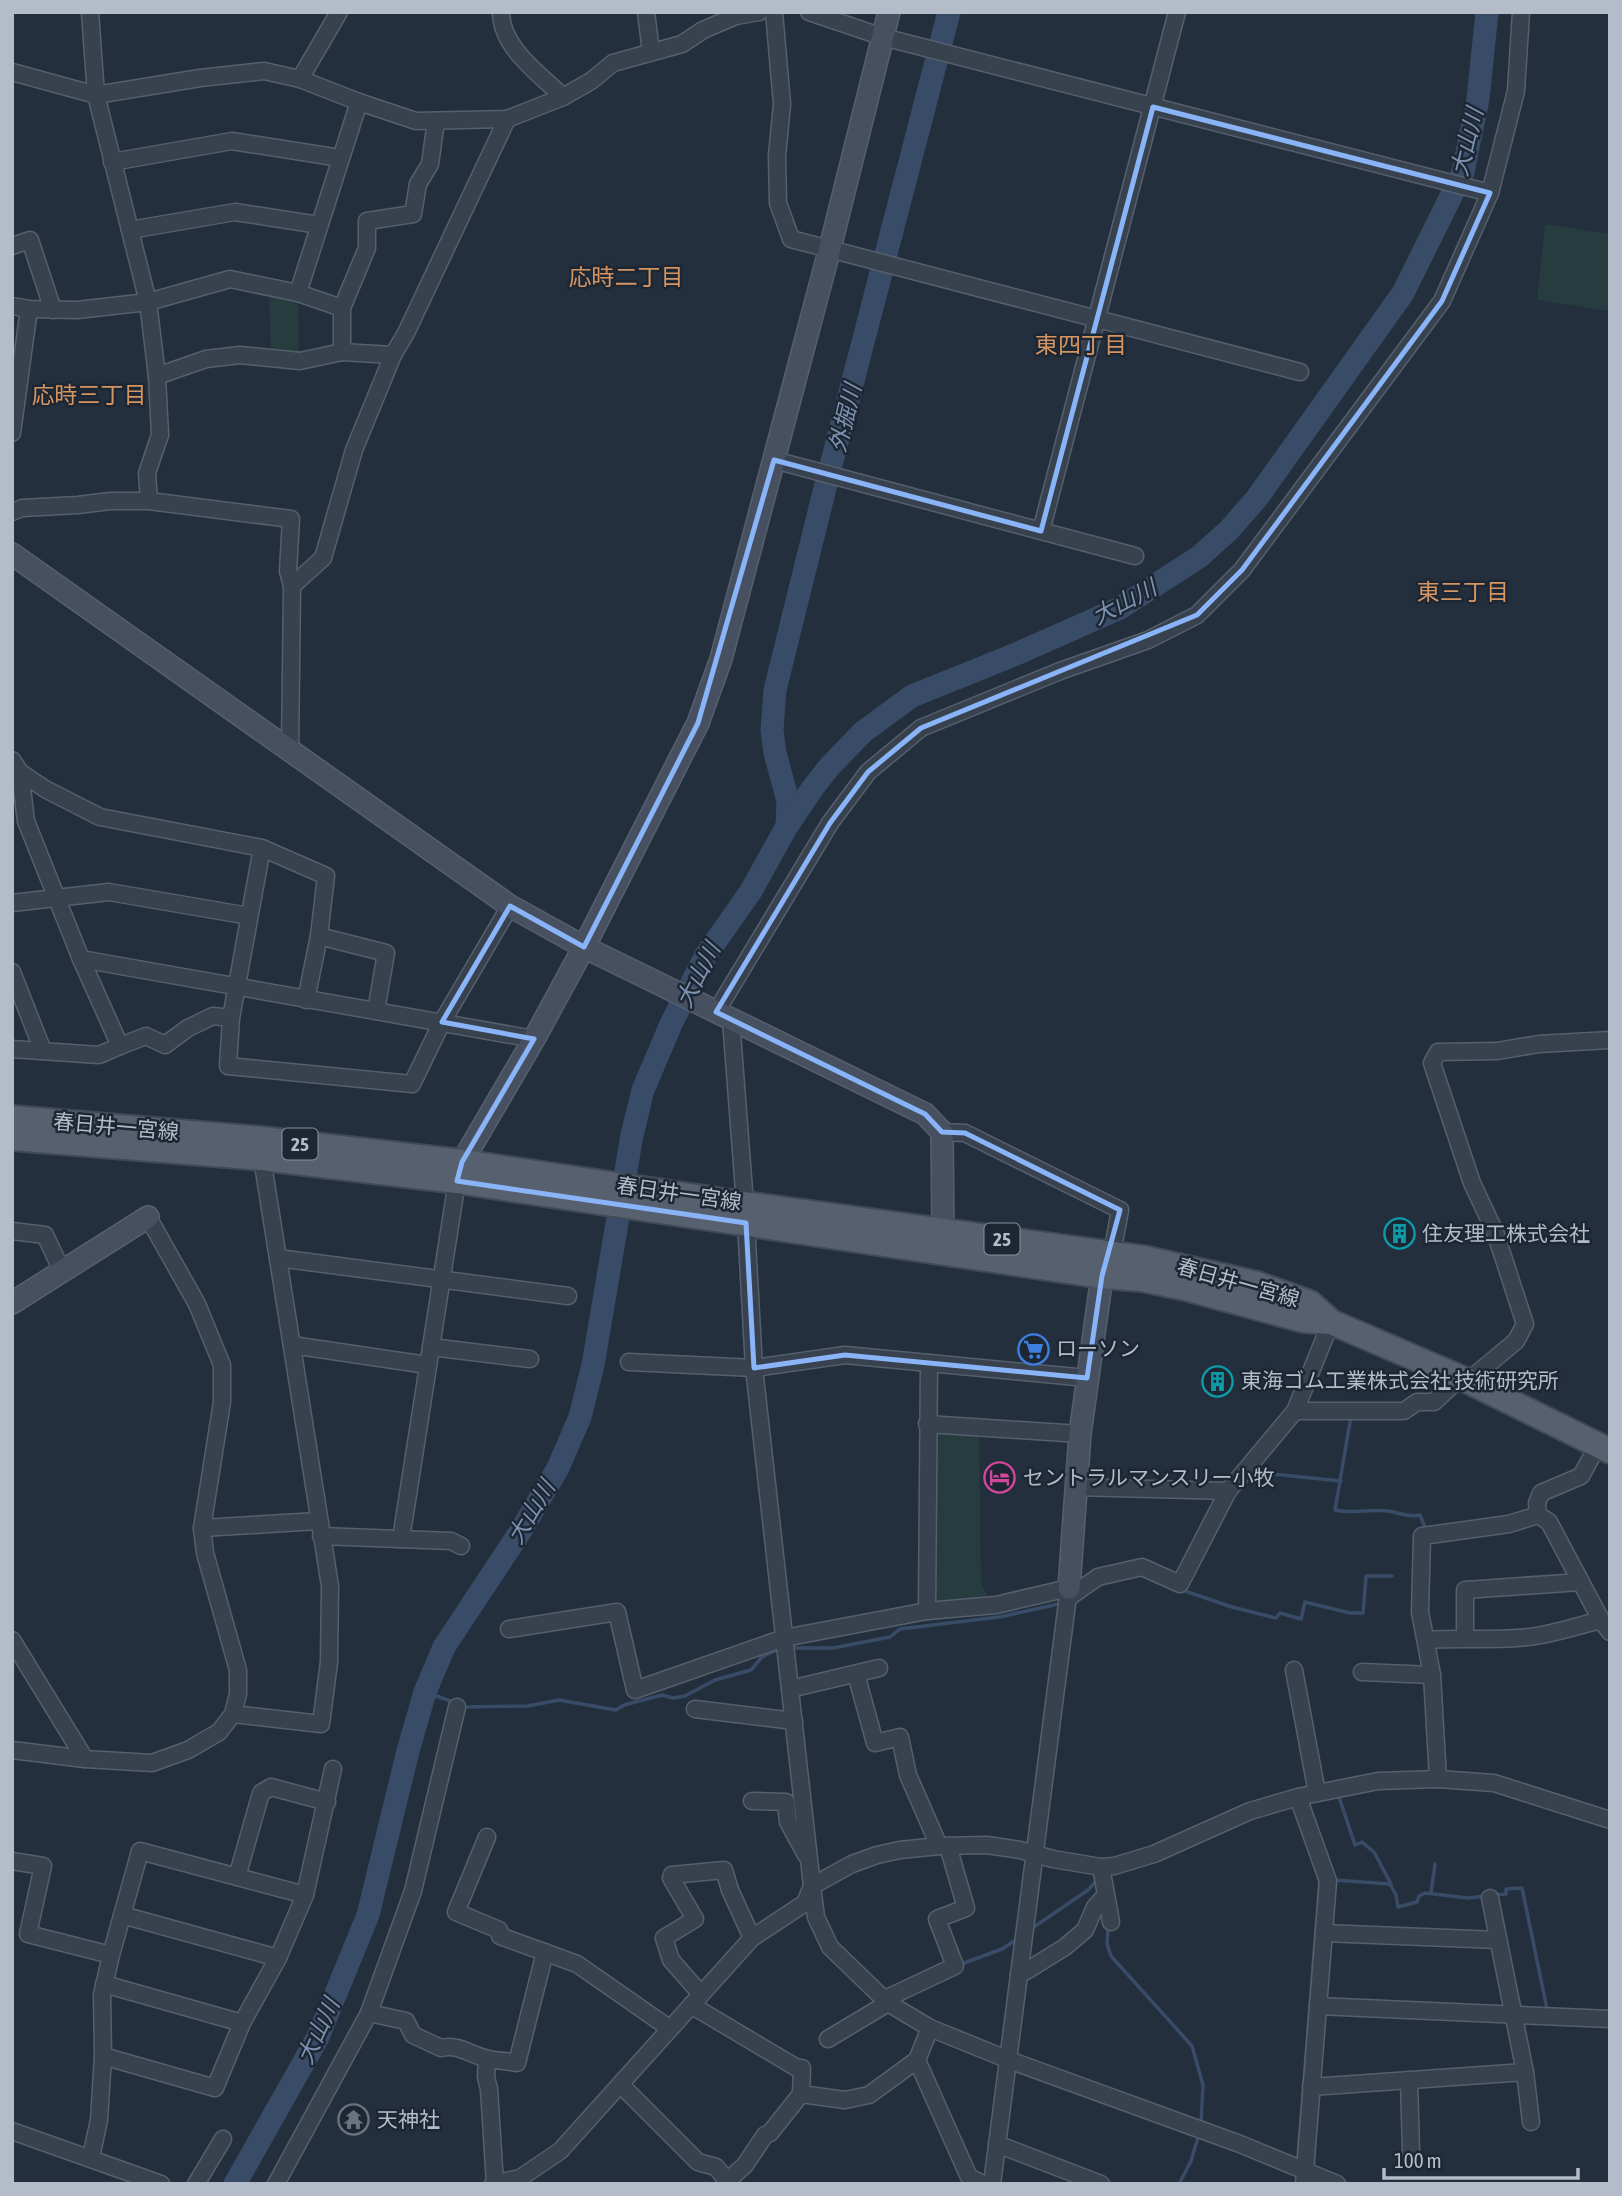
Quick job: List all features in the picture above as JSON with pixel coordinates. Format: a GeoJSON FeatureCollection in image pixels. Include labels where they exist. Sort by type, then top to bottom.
{"type":"FeatureCollection","features":[{"type":"Feature","properties":{"kind":"main road","name":"春日井一宮線"},"geometry":{"type":"LineString","coordinates":[[12,1118],[236,1137],[745,1214],[1107,1265]]}},
{"type":"Feature","properties":{"kind":"main road","name":"春日井一宮線"},"geometry":{"type":"LineString","coordinates":[[12,1138],[460,1171]]}},
{"type":"Feature","properties":{"kind":"main road","name":"春日井一宮線"},"geometry":{"type":"LineString","coordinates":[[745,1214],[943,1231],[1107,1265],[1142,1279],[1303,1320],[1331,1322],[1464,1379],[1604,1448]]}},
{"type":"Feature","properties":{"kind":"street"},"geometry":{"type":"LineString","coordinates":[[90,12],[96,95],[148,302],[157,376],[160,435],[147,473],[149,501]]}},
{"type":"Feature","properties":{"kind":"street"},"geometry":{"type":"LineString","coordinates":[[300,79],[339,12]]}},
{"type":"Feature","properties":{"kind":"street"},"geometry":{"type":"LineString","coordinates":[[501,12],[501,24],[513,47],[563,97]]}},
{"type":"Feature","properties":{"kind":"street"},"geometry":{"type":"LineString","coordinates":[[646,12],[651,52]]}},
{"type":"Feature","properties":{"kind":"street"},"geometry":{"type":"LineString","coordinates":[[12,72],[96,95],[264,71],[300,79],[416,121],[507,119],[563,97],[592,81],[613,63],[682,44],[703,30],[736,16],[759,12]]}},
{"type":"Feature","properties":{"kind":"street"},"geometry":{"type":"LineString","coordinates":[[774,12],[782,104],[777,156],[778,203],[791,239],[1300,372]]}},
{"type":"Feature","properties":{"kind":"street"},"geometry":{"type":"LineString","coordinates":[[809,12],[883,37],[1490,193]]}},
{"type":"Feature","properties":{"kind":"street"},"geometry":{"type":"LineString","coordinates":[[401,1539],[460,1171],[584,947],[698,723],[721,659],[830,248],[889,12]]}},
{"type":"Feature","properties":{"kind":"street"},"geometry":{"type":"LineString","coordinates":[[1041,531],[1177,12]]}},
{"type":"Feature","properties":{"kind":"street"},"geometry":{"type":"LineString","coordinates":[[1336,2184],[1304,2178],[1240,2144],[1009,2060],[930,2028],[886,2001],[831,1947],[816,1917],[812,1886],[754,1368],[745,1214],[718,1013],[830,823],[868,772],[921,728],[1060,671],[1148,640],[1197,615],[1242,570],[1442,301],[1490,193],[1516,91],[1521,12]]}},
{"type":"Feature","properties":{"kind":"street"},"geometry":{"type":"LineString","coordinates":[[298,293],[359,102]]}},
{"type":"Feature","properties":{"kind":"street"},"geometry":{"type":"LineString","coordinates":[[292,586],[323,558],[354,450],[393,355],[406,333],[507,119]]}},
{"type":"Feature","properties":{"kind":"street"},"geometry":{"type":"LineString","coordinates":[[342,352],[342,308],[367,248],[367,220],[413,214],[418,184],[430,164],[436,121]]}},
{"type":"Feature","properties":{"kind":"street"},"geometry":{"type":"LineString","coordinates":[[112,162],[232,141],[340,158]]}},
{"type":"Feature","properties":{"kind":"street"},"geometry":{"type":"LineString","coordinates":[[130,230],[235,212],[319,225]]}},
{"type":"Feature","properties":{"kind":"street"},"geometry":{"type":"LineString","coordinates":[[12,246],[30,240],[53,310]]}},
{"type":"Feature","properties":{"kind":"street"},"geometry":{"type":"LineString","coordinates":[[12,432],[20,307],[77,310],[148,302],[230,279],[298,293],[342,308]]}},
{"type":"Feature","properties":{"kind":"street"},"geometry":{"type":"LineString","coordinates":[[157,376],[206,359],[240,355],[300,361],[342,352],[393,355]]}},
{"type":"Feature","properties":{"kind":"street"},"geometry":{"type":"LineString","coordinates":[[774,460],[1135,556]]}},
{"type":"Feature","properties":{"kind":"street"},"geometry":{"type":"LineString","coordinates":[[12,512],[22,508],[110,500],[149,501],[291,519],[288,571],[292,586],[290,752]]}},
{"type":"Feature","properties":{"kind":"street"},"geometry":{"type":"LineString","coordinates":[[12,554],[510,906],[584,947],[925,1114],[942,1132],[943,1231]]}},
{"type":"Feature","properties":{"kind":"street"},"geometry":{"type":"LineString","coordinates":[[16,766],[45,789],[100,817],[262,848],[326,876],[319,936],[306,1000]]}},
{"type":"Feature","properties":{"kind":"street"},"geometry":{"type":"LineString","coordinates":[[16,766],[26,821],[80,959],[120,1046]]}},
{"type":"Feature","properties":{"kind":"street"},"geometry":{"type":"LineString","coordinates":[[262,848],[231,1018],[228,1066],[412,1084],[442,1022],[510,906]]}},
{"type":"Feature","properties":{"kind":"street"},"geometry":{"type":"LineString","coordinates":[[12,903],[108,892],[249,916]]}},
{"type":"Feature","properties":{"kind":"street"},"geometry":{"type":"LineString","coordinates":[[319,936],[386,953],[376,1011]]}},
{"type":"Feature","properties":{"kind":"street"},"geometry":{"type":"LineString","coordinates":[[80,959],[534,1039]]}},
{"type":"Feature","properties":{"kind":"street"},"geometry":{"type":"LineString","coordinates":[[12,972],[43,1051]]}},
{"type":"Feature","properties":{"kind":"street"},"geometry":{"type":"LineString","coordinates":[[12,1049],[99,1055],[146,1035],[165,1045],[188,1028],[213,1016],[231,1018]]}},
{"type":"Feature","properties":{"kind":"street"},"geometry":{"type":"LineString","coordinates":[[1294,1412],[1404,1411],[1417,1402],[1434,1402],[1516,1341],[1525,1324],[1495,1232],[1472,1183],[1432,1063],[1438,1052],[1497,1051],[1539,1044],[1610,1040]]}},
{"type":"Feature","properties":{"kind":"street"},"geometry":{"type":"LineString","coordinates":[[942,1132],[965,1133],[1119,1210],[1087,1378],[1075,1487],[1069,1593],[992,2184]]}},
{"type":"Feature","properties":{"kind":"street"},"geometry":{"type":"LineString","coordinates":[[233,1714],[321,1724],[329,1662],[330,1586],[262,1158]]}},
{"type":"Feature","properties":{"kind":"street"},"geometry":{"type":"LineString","coordinates":[[12,1303],[148,1217],[197,1304],[222,1365],[222,1402],[202,1528],[205,1553],[238,1670],[238,1694],[233,1714],[219,1732],[188,1750],[152,1763],[85,1759],[12,1750]]}},
{"type":"Feature","properties":{"kind":"street"},"geometry":{"type":"LineString","coordinates":[[12,1231],[44,1235],[62,1271]]}},
{"type":"Feature","properties":{"kind":"street"},"geometry":{"type":"LineString","coordinates":[[278,1258],[568,1296]]}},
{"type":"Feature","properties":{"kind":"street"},"geometry":{"type":"LineString","coordinates":[[509,1629],[617,1612],[635,1690],[784,1638],[927,1611],[996,1605],[1069,1593],[1098,1577],[1142,1567],[1180,1584],[1227,1492],[1294,1412],[1331,1322]]}},
{"type":"Feature","properties":{"kind":"street"},"geometry":{"type":"LineString","coordinates":[[292,1345],[428,1365]]}},
{"type":"Feature","properties":{"kind":"street"},"geometry":{"type":"LineString","coordinates":[[431,1346],[530,1359]]}},
{"type":"Feature","properties":{"kind":"street"},"geometry":{"type":"LineString","coordinates":[[629,1362],[754,1368],[845,1355],[1087,1378]]}},
{"type":"Feature","properties":{"kind":"street"},"geometry":{"type":"LineString","coordinates":[[927,1611],[929,1363]]}},
{"type":"Feature","properties":{"kind":"street"},"geometry":{"type":"LineString","coordinates":[[927,1424],[1080,1434]]}},
{"type":"Feature","properties":{"kind":"street"},"geometry":{"type":"LineString","coordinates":[[1426,1640],[1465,1637],[1504,1639],[1605,1626],[1549,1522],[1538,1514],[1537,1503],[1541,1493],[1581,1476],[1604,1448]]}},
{"type":"Feature","properties":{"kind":"street"},"geometry":{"type":"LineString","coordinates":[[1075,1487],[1227,1492]]}},
{"type":"Feature","properties":{"kind":"street"},"geometry":{"type":"LineString","coordinates":[[1438,1779],[1432,1675],[1420,1612],[1422,1536],[1509,1524],[1538,1514]]}},
{"type":"Feature","properties":{"kind":"street"},"geometry":{"type":"LineString","coordinates":[[202,1528],[320,1529],[401,1539],[452,1541],[461,1546]]}},
{"type":"Feature","properties":{"kind":"street"},"geometry":{"type":"LineString","coordinates":[[1465,1637],[1465,1590],[1580,1582]]}},
{"type":"Feature","properties":{"kind":"street"},"geometry":{"type":"LineString","coordinates":[[12,1640],[85,1759]]}},
{"type":"Feature","properties":{"kind":"street"},"geometry":{"type":"LineString","coordinates":[[790,1689],[879,1668]]}},
{"type":"Feature","properties":{"kind":"street"},"geometry":{"type":"LineString","coordinates":[[1294,1670],[1317,1793]]}},
{"type":"Feature","properties":{"kind":"street"},"geometry":{"type":"LineString","coordinates":[[1362,1672],[1432,1675]]}},
{"type":"Feature","properties":{"kind":"street"},"geometry":{"type":"LineString","coordinates":[[828,2039],[886,2001],[955,1966],[937,1919],[966,1908],[943,1846],[908,1775],[901,1737],[875,1743],[856,1674]]}},
{"type":"Feature","properties":{"kind":"street"},"geometry":{"type":"LineString","coordinates":[[276,2184],[369,2013],[413,1891],[457,1707]]}},
{"type":"Feature","properties":{"kind":"street"},"geometry":{"type":"LineString","coordinates":[[695,1709],[794,1721]]}},
{"type":"Feature","properties":{"kind":"street"},"geometry":{"type":"LineString","coordinates":[[103,2056],[215,2088],[242,2023],[278,1958],[305,1895],[332,1769]]}},
{"type":"Feature","properties":{"kind":"street"},"geometry":{"type":"LineString","coordinates":[[487,2059],[494,2184],[521,2181],[559,2151],[752,1938],[805,1903],[812,1886],[852,1864],[877,1855],[943,1846],[987,1845],[1101,1867],[1154,1854],[1250,1811],[1298,1797],[1378,1781],[1438,1779],[1494,1783],[1610,1820]]}},
{"type":"Feature","properties":{"kind":"street"},"geometry":{"type":"LineString","coordinates":[[237,1877],[261,1793],[271,1787],[327,1802]]}},
{"type":"Feature","properties":{"kind":"street"},"geometry":{"type":"LineString","coordinates":[[1298,1797],[1328,1881],[1304,2178]]}},
{"type":"Feature","properties":{"kind":"street"},"geometry":{"type":"LineString","coordinates":[[752,1801],[786,1802],[788,1822],[809,1860]]}},
{"type":"Feature","properties":{"kind":"street"},"geometry":{"type":"LineString","coordinates":[[487,1837],[456,1912],[499,1930],[500,1936],[577,1964],[669,2028]]}},
{"type":"Feature","properties":{"kind":"street"},"geometry":{"type":"LineString","coordinates":[[91,2157],[99,2120],[103,2056],[102,1995],[141,1851],[305,1895]]}},
{"type":"Feature","properties":{"kind":"street"},"geometry":{"type":"LineString","coordinates":[[12,1861],[43,1866],[28,1934],[111,1955]]}},
{"type":"Feature","properties":{"kind":"street"},"geometry":{"type":"LineString","coordinates":[[1101,1867],[1111,1922]]}},
{"type":"Feature","properties":{"kind":"street"},"geometry":{"type":"LineString","coordinates":[[621,2085],[698,2162],[716,2167],[726,2182],[745,2165],[765,2135],[770,2133],[801,2094],[802,2068],[797,2068],[696,1999],[671,1959],[664,1938],[695,1919],[671,1878],[672,1875],[724,1870],[730,1891],[752,1938]]}},
{"type":"Feature","properties":{"kind":"street"},"geometry":{"type":"LineString","coordinates":[[1019,1973],[1065,1947],[1085,1930],[1095,1908],[1105,1896]]}},
{"type":"Feature","properties":{"kind":"street"},"geometry":{"type":"LineString","coordinates":[[1490,1898],[1525,2073],[1531,2122]]}},
{"type":"Feature","properties":{"kind":"street"},"geometry":{"type":"LineString","coordinates":[[122,1915],[278,1958]]}},
{"type":"Feature","properties":{"kind":"street"},"geometry":{"type":"LineString","coordinates":[[1324,1933],[1498,1940]]}},
{"type":"Feature","properties":{"kind":"street"},"geometry":{"type":"LineString","coordinates":[[369,2013],[407,2021],[413,2035],[441,2048],[448,2046],[487,2059],[517,2063],[545,1952]]}},
{"type":"Feature","properties":{"kind":"street"},"geometry":{"type":"LineString","coordinates":[[104,1984],[242,2023]]}},
{"type":"Feature","properties":{"kind":"street"},"geometry":{"type":"LineString","coordinates":[[1318,2006],[1610,2019]]}},
{"type":"Feature","properties":{"kind":"street"},"geometry":{"type":"LineString","coordinates":[[801,2094],[857,2099],[882,2086],[917,2060],[930,2028]]}},
{"type":"Feature","properties":{"kind":"street"},"geometry":{"type":"LineString","coordinates":[[917,2060],[969,2177],[983,2184]]}},
{"type":"Feature","properties":{"kind":"street"},"geometry":{"type":"LineString","coordinates":[[1311,2087],[1525,2073]]}},
{"type":"Feature","properties":{"kind":"street"},"geometry":{"type":"LineString","coordinates":[[1409,2080],[1411,2152]]}},
{"type":"Feature","properties":{"kind":"street"},"geometry":{"type":"LineString","coordinates":[[12,2131],[161,2184]]}},
{"type":"Feature","properties":{"kind":"street"},"geometry":{"type":"LineString","coordinates":[[196,2184],[223,2139]]}},
{"type":"Feature","properties":{"kind":"street"},"geometry":{"type":"LineString","coordinates":[[997,2144],[1101,2184]]}},
{"type":"Feature","properties":{"kind":"highlighted area"},"geometry":{"type":"Polygon","coordinates":[[[1153,107],[1490,193],[1442,301],[1242,570],[1197,615],[921,728],[868,772],[830,823],[716,1012],[925,1114],[942,1132],[965,1133],[1120,1210],[1102,1276],[1087,1378],[845,1355],[754,1368],[746,1223],[457,1181],[462,1162],[534,1039],[442,1022],[510,906],[584,947],[698,723],[774,460],[1041,531],[1153,107]]]}},
{"type":"Feature","properties":{"kind":"green space"},"geometry":{"type":"Polygon","coordinates":[[[1545,224],[1610,234],[1610,311],[1537,300],[1545,224]]]}},
{"type":"Feature","properties":{"kind":"green space"},"geometry":{"type":"Polygon","coordinates":[[[269,293],[298,300],[299,357],[271,355],[269,293]]]}},
{"type":"Feature","properties":{"kind":"green space"},"geometry":{"type":"Polygon","coordinates":[[[933,1429],[979,1431],[981,1583],[989,1600],[934,1605],[933,1429]]]}},
{"type":"Feature","properties":{"kind":"waterway","name":"外掘川"},"geometry":{"type":"LineString","coordinates":[[787,826],[788,801],[775,753],[772,730],[775,690],[949,12]]}},
{"type":"Feature","properties":{"kind":"waterway","name":"大山川"},"geometry":{"type":"LineString","coordinates":[[235,2184],[318,2037],[368,1915],[408,1751],[425,1692],[444,1647],[520,1532],[558,1468],[580,1417],[593,1365],[632,1135],[643,1090],[671,1024],[706,955],[751,891],[787,826],[812,789],[863,732],[912,696],[1120,608],[1199,557],[1229,530],[1257,498],[1403,293],[1463,172],[1478,99],[1487,12]]}},
{"type":"Feature","properties":{"kind":"waterway"},"geometry":{"type":"LineString","coordinates":[[1351,1416],[1335,1510],[1420,1515],[1426,1530]]}},
{"type":"Feature","properties":{"kind":"waterway"},"geometry":{"type":"LineString","coordinates":[[1254,1472],[1341,1481]]}},
{"type":"Feature","properties":{"kind":"waterway"},"geometry":{"type":"LineString","coordinates":[[1182,1590],[1276,1618],[1280,1613],[1301,1619],[1305,1602],[1350,1613],[1363,1613],[1366,1576],[1392,1576]]}},
{"type":"Feature","properties":{"kind":"waterway"},"geometry":{"type":"LineString","coordinates":[[790,1648],[833,1648],[890,1637],[900,1629],[999,1617],[1059,1604]]}},
{"type":"Feature","properties":{"kind":"waterway"},"geometry":{"type":"LineString","coordinates":[[463,1707],[528,1706],[559,1700],[616,1710],[624,1705],[662,1695],[673,1698],[685,1696],[715,1680],[751,1670],[762,1657],[779,1649]]}},
{"type":"Feature","properties":{"kind":"waterway"},"geometry":{"type":"LineString","coordinates":[[425,1692],[456,1703]]}},
{"type":"Feature","properties":{"kind":"waterway"},"geometry":{"type":"LineString","coordinates":[[1338,1794],[1355,1845],[1362,1842],[1374,1852],[1391,1884]]}},
{"type":"Feature","properties":{"kind":"waterway"},"geometry":{"type":"LineString","coordinates":[[1431,1893],[1435,1864]]}},
{"type":"Feature","properties":{"kind":"waterway"},"geometry":{"type":"LineString","coordinates":[[1298,2156],[1320,1879],[1323,1879]]}},
{"type":"Feature","properties":{"kind":"waterway"},"geometry":{"type":"LineString","coordinates":[[1334,1880],[1390,1884],[1398,1907],[1417,1902],[1419,1896],[1425,1893],[1468,1898],[1487,1896]]}},
{"type":"Feature","properties":{"kind":"waterway"},"geometry":{"type":"LineString","coordinates":[[1031,1929],[1088,1890],[1096,1881]]}},
{"type":"Feature","properties":{"kind":"waterway"},"geometry":{"type":"LineString","coordinates":[[1495,1895],[1506,1894],[1506,1889],[1522,1888],[1547,2009]]}},
{"type":"Feature","properties":{"kind":"waterway"},"geometry":{"type":"LineString","coordinates":[[1108,1927],[1107,1944],[1111,1956],[1192,2046],[1203,2085],[1201,2123]]}},
{"type":"Feature","properties":{"kind":"waterway"},"geometry":{"type":"LineString","coordinates":[[959,1965],[1002,1949],[1019,1938]]}},
{"type":"Feature","properties":{"kind":"waterway"},"geometry":{"type":"LineString","coordinates":[[1179,2184],[1191,2161],[1199,2134]]}},
{"type":"Feature","properties":{"kind":"place","name":"住友理工株式会社"},"geometry":{"type":"Point","coordinates":[1399,1234]}},
{"type":"Feature","properties":{"kind":"place","name":"ローソン"},"geometry":{"type":"Point","coordinates":[1033,1349]}},
{"type":"Feature","properties":{"kind":"place","name":"東海ゴム工業株式会社 技術研究所"},"geometry":{"type":"Point","coordinates":[1218,1381]}},
{"type":"Feature","properties":{"kind":"place","name":"セントラルマンスリー小牧"},"geometry":{"type":"Point","coordinates":[1000,1478]}},
{"type":"Feature","properties":{"kind":"place","name":"天神社"},"geometry":{"type":"Point","coordinates":[354,2120]}},
{"type":"Feature","properties":{"kind":"district","name":"応時二丁目"},"geometry":{"type":"Point","coordinates":[626,277]}},
{"type":"Feature","properties":{"kind":"district","name":"東四丁目"},"geometry":{"type":"Point","coordinates":[1081,345]}},
{"type":"Feature","properties":{"kind":"district","name":"応時三丁目"},"geometry":{"type":"Point","coordinates":[89,395]}},
{"type":"Feature","properties":{"kind":"district","name":"東三丁目"},"geometry":{"type":"Point","coordinates":[1463,592]}}]}
